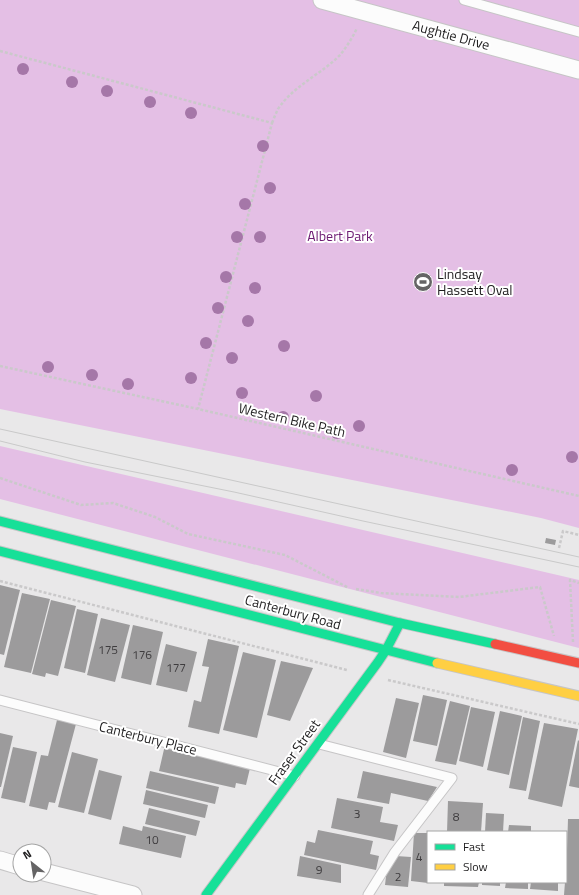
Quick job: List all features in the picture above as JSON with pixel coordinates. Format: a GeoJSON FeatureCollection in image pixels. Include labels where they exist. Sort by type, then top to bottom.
{"type":"FeatureCollection","features":[{"type":"Feature","properties":{"kind":"main road","name":"Canterbury Road"},"geometry":{"type":"LineString","coordinates":[[0,521],[400,623],[579,663]]}},
{"type":"Feature","properties":{"kind":"main road","name":"Canterbury Road"},"geometry":{"type":"LineString","coordinates":[[0,551],[386,650],[579,696]]}},
{"type":"Feature","properties":{"kind":"main road","name":"Fraser Street"},"geometry":{"type":"LineString","coordinates":[[206,895],[296,776],[317,744],[368,676],[386,650],[400,623]]}},
{"type":"Feature","properties":{"kind":"street","name":"Aughtie Drive"},"geometry":{"type":"LineString","coordinates":[[322,0],[579,70]]}},
{"type":"Feature","properties":{"kind":"street"},"geometry":{"type":"LineString","coordinates":[[0,860],[12,864]]}},
{"type":"Feature","properties":{"kind":"street"},"geometry":{"type":"LineString","coordinates":[[52,874],[134,895]]}},
{"type":"Feature","properties":{"kind":"lane"},"geometry":{"type":"LineString","coordinates":[[464,0],[579,32]]}},
{"type":"Feature","properties":{"kind":"lane","name":"Canterbury Place"},"geometry":{"type":"LineString","coordinates":[[0,700],[296,776]]}},
{"type":"Feature","properties":{"kind":"lane"},"geometry":{"type":"LineString","coordinates":[[317,744],[452,778],[395,852],[368,895]]}},
{"type":"Feature","properties":{"kind":"path"},"geometry":{"type":"LineString","coordinates":[[198,409],[272,123],[278,109],[293,92],[328,66],[341,54],[353,36],[364,11]]}},
{"type":"Feature","properties":{"kind":"path"},"geometry":{"type":"LineString","coordinates":[[0,51],[272,123]]}},
{"type":"Feature","properties":{"kind":"path","name":"Western Bike Path"},"geometry":{"type":"LineString","coordinates":[[0,366],[198,409],[579,496]]}},
{"type":"Feature","properties":{"kind":"path"},"geometry":{"type":"LineString","coordinates":[[0,478],[81,505],[113,503],[155,517],[188,534],[285,556],[350,588],[381,593],[459,597],[540,587],[555,640]]}},
{"type":"Feature","properties":{"kind":"path"},"geometry":{"type":"LineString","coordinates":[[560,548],[563,531],[579,535]]}},
{"type":"Feature","properties":{"kind":"path"},"geometry":{"type":"LineString","coordinates":[[0,580],[368,676],[579,724]]}},
{"type":"Feature","properties":{"kind":"path"},"geometry":{"type":"LineString","coordinates":[[573,648],[570,580],[579,583]]}},
{"type":"Feature","properties":{"kind":"green space","name":"Albert Park"},"geometry":{"type":"Polygon","coordinates":[[[0,0],[579,0],[579,528],[541,518],[0,409],[0,0]]]}},
{"type":"Feature","properties":{"kind":"green space"},"geometry":{"type":"Polygon","coordinates":[[[0,446],[579,580],[579,648],[0,499],[0,446]]]}},
{"type":"Feature","properties":{"kind":"building"},"geometry":{"type":"Polygon","coordinates":[[[546,538],[556,540],[555,545],[545,543],[546,538]]]}},
{"type":"Feature","properties":{"kind":"building"},"geometry":{"type":"Polygon","coordinates":[[[0,585],[20,590],[4,655],[0,654],[0,585]]]}},
{"type":"Feature","properties":{"kind":"building"},"geometry":{"type":"Polygon","coordinates":[[[22,593],[50,599],[31,673],[4,667],[22,593]]]}},
{"type":"Feature","properties":{"kind":"building"},"geometry":{"type":"Polygon","coordinates":[[[51,600],[76,606],[58,676],[46,673],[45,677],[32,674],[51,600]]]}},
{"type":"Feature","properties":{"kind":"building"},"geometry":{"type":"Polygon","coordinates":[[[77,609],[98,614],[85,673],[64,668],[77,609]]]}},
{"type":"Feature","properties":{"kind":"building"},"geometry":{"type":"Polygon","coordinates":[[[101,618],[130,625],[115,682],[87,675],[101,618]]]}},
{"type":"Feature","properties":{"kind":"building"},"geometry":{"type":"Polygon","coordinates":[[[133,625],[163,632],[151,685],[121,678],[133,625]]]}},
{"type":"Feature","properties":{"kind":"building"},"geometry":{"type":"Polygon","coordinates":[[[208,639],[239,646],[219,734],[188,727],[194,700],[201,702],[209,667],[202,666],[208,639]]]}},
{"type":"Feature","properties":{"kind":"building"},"geometry":{"type":"Polygon","coordinates":[[[166,644],[197,652],[187,692],[156,685],[166,644]]]}},
{"type":"Feature","properties":{"kind":"building"},"geometry":{"type":"Polygon","coordinates":[[[243,652],[276,660],[257,738],[223,730],[243,652]]]}},
{"type":"Feature","properties":{"kind":"building"},"geometry":{"type":"Polygon","coordinates":[[[281,661],[313,668],[290,721],[267,715],[281,661]]]}},
{"type":"Feature","properties":{"kind":"building"},"geometry":{"type":"Polygon","coordinates":[[[423,695],[447,700],[437,746],[413,741],[423,695]]]}},
{"type":"Feature","properties":{"kind":"building"},"geometry":{"type":"Polygon","coordinates":[[[396,698],[419,703],[406,758],[383,752],[396,698]]]}},
{"type":"Feature","properties":{"kind":"building"},"geometry":{"type":"Polygon","coordinates":[[[450,701],[470,706],[456,765],[435,761],[450,701]]]}},
{"type":"Feature","properties":{"kind":"building"},"geometry":{"type":"Polygon","coordinates":[[[471,707],[495,712],[483,767],[459,761],[471,707]]]}},
{"type":"Feature","properties":{"kind":"building"},"geometry":{"type":"Polygon","coordinates":[[[500,711],[522,716],[509,775],[487,770],[500,711]]]}},
{"type":"Feature","properties":{"kind":"building"},"geometry":{"type":"Polygon","coordinates":[[[523,717],[540,721],[526,791],[509,788],[523,717]]]}},
{"type":"Feature","properties":{"kind":"building"},"geometry":{"type":"Polygon","coordinates":[[[57,720],[76,724],[55,803],[49,802],[47,810],[29,806],[41,755],[48,756],[57,720]]]}},
{"type":"Feature","properties":{"kind":"building"},"geometry":{"type":"Polygon","coordinates":[[[544,723],[578,729],[562,807],[528,799],[544,723]]]}},
{"type":"Feature","properties":{"kind":"building"},"geometry":{"type":"Polygon","coordinates":[[[0,733],[13,736],[1,787],[0,787],[0,733]]]}},
{"type":"Feature","properties":{"kind":"building"},"geometry":{"type":"Polygon","coordinates":[[[578,740],[579,741],[579,788],[569,786],[578,740]]]}},
{"type":"Feature","properties":{"kind":"building"},"geometry":{"type":"Polygon","coordinates":[[[165,745],[251,764],[246,785],[236,783],[235,788],[159,771],[165,745]]]}},
{"type":"Feature","properties":{"kind":"building"},"geometry":{"type":"Polygon","coordinates":[[[13,747],[37,752],[25,803],[1,798],[13,747]]]}},
{"type":"Feature","properties":{"kind":"building"},"geometry":{"type":"Polygon","coordinates":[[[72,752],[98,759],[84,813],[58,807],[72,752]]]}},
{"type":"Feature","properties":{"kind":"building"},"geometry":{"type":"Polygon","coordinates":[[[99,770],[122,776],[111,820],[88,814],[99,770]]]}},
{"type":"Feature","properties":{"kind":"building"},"geometry":{"type":"Polygon","coordinates":[[[150,771],[219,787],[215,804],[146,788],[150,771]]]}},
{"type":"Feature","properties":{"kind":"building"},"geometry":{"type":"Polygon","coordinates":[[[363,771],[437,787],[428,801],[391,793],[389,804],[357,798],[363,771]]]}},
{"type":"Feature","properties":{"kind":"building"},"geometry":{"type":"Polygon","coordinates":[[[146,790],[208,805],[205,818],[143,804],[146,790]]]}},
{"type":"Feature","properties":{"kind":"building"},"geometry":{"type":"Polygon","coordinates":[[[337,798],[383,807],[380,822],[398,825],[394,841],[331,828],[337,798]]]}},
{"type":"Feature","properties":{"kind":"building"},"geometry":{"type":"Polygon","coordinates":[[[448,801],[483,803],[481,831],[447,831],[448,801]]]}},
{"type":"Feature","properties":{"kind":"building"},"geometry":{"type":"Polygon","coordinates":[[[149,808],[200,821],[196,836],[145,824],[149,808]]]}},
{"type":"Feature","properties":{"kind":"building"},"geometry":{"type":"Polygon","coordinates":[[[486,813],[504,814],[503,831],[485,831],[486,813]]]}},
{"type":"Feature","properties":{"kind":"building"},"geometry":{"type":"Polygon","coordinates":[[[568,819],[579,819],[579,895],[564,895],[565,883],[567,883],[568,819]]]}},
{"type":"Feature","properties":{"kind":"building"},"geometry":{"type":"Polygon","coordinates":[[[509,825],[531,826],[531,831],[508,831],[509,825]]]}},
{"type":"Feature","properties":{"kind":"building"},"geometry":{"type":"Polygon","coordinates":[[[123,826],[142,831],[143,826],[186,836],[181,858],[119,844],[123,826]]]}},
{"type":"Feature","properties":{"kind":"building"},"geometry":{"type":"Polygon","coordinates":[[[318,830],[373,841],[370,854],[379,856],[376,870],[304,855],[307,841],[315,843],[318,830]]]}},
{"type":"Feature","properties":{"kind":"building"},"geometry":{"type":"Polygon","coordinates":[[[414,833],[427,833],[427,883],[411,881],[414,833]]]}},
{"type":"Feature","properties":{"kind":"building"},"geometry":{"type":"Polygon","coordinates":[[[300,856],[341,865],[341,883],[297,876],[300,856]]]}},
{"type":"Feature","properties":{"kind":"building"},"geometry":{"type":"Polygon","coordinates":[[[396,856],[411,857],[408,887],[385,885],[387,868],[396,856]]]}},
{"type":"Feature","properties":{"kind":"building"},"geometry":{"type":"Polygon","coordinates":[[[444,883],[479,883],[478,887],[444,886],[444,883]]]}},
{"type":"Feature","properties":{"kind":"building"},"geometry":{"type":"Polygon","coordinates":[[[482,883],[500,883],[500,886],[482,885],[482,883]]]}},
{"type":"Feature","properties":{"kind":"building"},"geometry":{"type":"Polygon","coordinates":[[[506,883],[528,883],[528,889],[505,888],[506,883]]]}},
{"type":"Feature","properties":{"kind":"building"},"geometry":{"type":"Polygon","coordinates":[[[531,883],[558,883],[558,891],[530,889],[531,883]]]}},
{"type":"Feature","properties":{"kind":"tram line"},"geometry":{"type":"LineString","coordinates":[[0,429],[579,557]]}},
{"type":"Feature","properties":{"kind":"tram line"},"geometry":{"type":"LineString","coordinates":[[0,441],[85,462],[234,492],[579,567]]}},
{"type":"Feature","properties":{"kind":"traffic: fast"},"geometry":{"type":"LineString","coordinates":[[0,521],[400,623],[495,644]]}},
{"type":"Feature","properties":{"kind":"traffic: fast"},"geometry":{"type":"LineString","coordinates":[[0,551],[437,663]]}},
{"type":"Feature","properties":{"kind":"traffic: fast"},"geometry":{"type":"LineString","coordinates":[[206,895],[378,662],[400,623]]}},
{"type":"Feature","properties":{"kind":"traffic: slow"},"geometry":{"type":"LineString","coordinates":[[437,663],[579,696]]}},
{"type":"Feature","properties":{"kind":"traffic: jam"},"geometry":{"type":"LineString","coordinates":[[495,644],[579,663]]}},
{"type":"Feature","properties":{"kind":"place","name":"Lindsay Hassett Oval"},"geometry":{"type":"Point","coordinates":[423,282]}}]}
